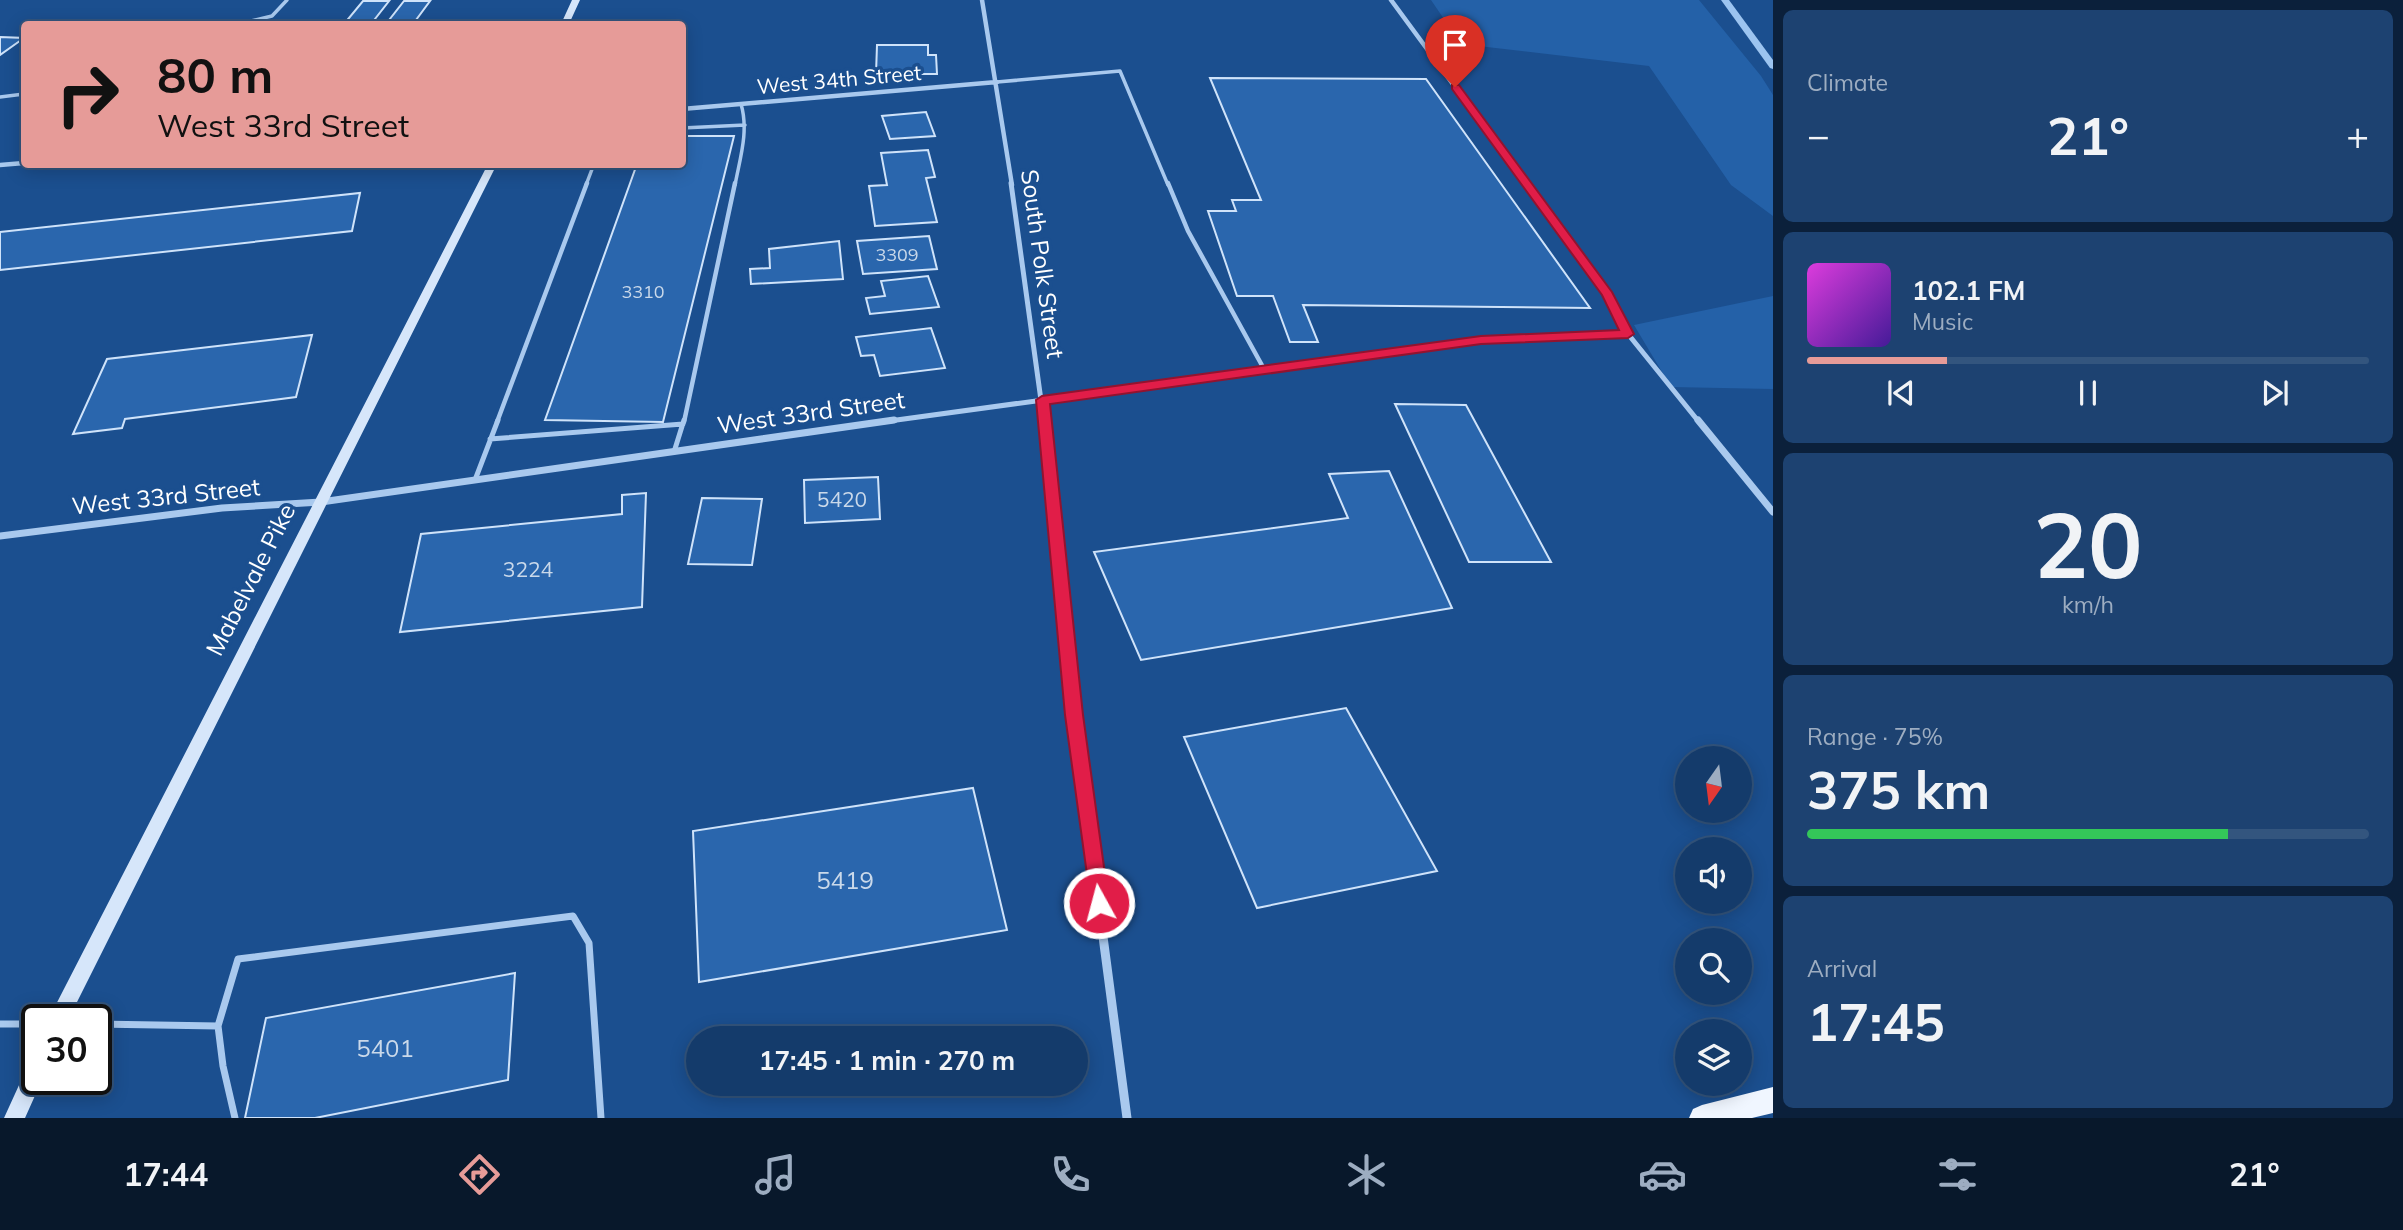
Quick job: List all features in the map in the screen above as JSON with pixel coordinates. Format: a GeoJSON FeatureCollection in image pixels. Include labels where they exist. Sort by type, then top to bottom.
{"type":"FeatureCollection","features":[{"type":"Feature","properties":{"kind":"main road"},"geometry":{"type":"LineString","coordinates":[[566,21],[576,0]]}},
{"type":"Feature","properties":{"kind":"main road","name":"Mabelvale Pike"},"geometry":{"type":"LineString","coordinates":[[66,1004],[491,168]]}},
{"type":"Feature","properties":{"kind":"main road"},"geometry":{"type":"LineString","coordinates":[[14,1118],[25,1095]]}},
{"type":"Feature","properties":{"kind":"main road"},"geometry":{"type":"LineString","coordinates":[[1702,1118],[1773,1100]]}},
{"type":"Feature","properties":{"kind":"street","name":"South Polk Street"},"geometry":{"type":"LineString","coordinates":[[982,0],[997,82],[1042,400],[1074,715],[1127,1118]]}},
{"type":"Feature","properties":{"kind":"street"},"geometry":{"type":"LineString","coordinates":[[1391,0],[1608,295],[1628,334],[1773,512]]}},
{"type":"Feature","properties":{"kind":"street","name":"West 34th Street"},"geometry":{"type":"LineString","coordinates":[[686,109],[997,82]]}},
{"type":"Feature","properties":{"kind":"street"},"geometry":{"type":"LineString","coordinates":[[0,165],[21,163]]}},
{"type":"Feature","properties":{"kind":"street","name":"West 33rd Street"},"geometry":{"type":"LineString","coordinates":[[0,536],[222,508],[321,502],[1481,340],[1628,334]]}},
{"type":"Feature","properties":{"kind":"lane"},"geometry":{"type":"LineString","coordinates":[[250,21],[271,16],[287,0]]}},
{"type":"Feature","properties":{"kind":"lane"},"geometry":{"type":"LineString","coordinates":[[997,82],[1120,71],[1188,231],[1264,369]]}},
{"type":"Feature","properties":{"kind":"lane"},"geometry":{"type":"LineString","coordinates":[[0,97],[21,94]]}},
{"type":"Feature","properties":{"kind":"lane"},"geometry":{"type":"LineString","coordinates":[[674,452],[689,405],[745,125],[741,104]]}},
{"type":"Feature","properties":{"kind":"lane"},"geometry":{"type":"LineString","coordinates":[[686,128],[745,125]]}},
{"type":"Feature","properties":{"kind":"lane"},"geometry":{"type":"LineString","coordinates":[[475,480],[592,168]]}},
{"type":"Feature","properties":{"kind":"lane"},"geometry":{"type":"LineString","coordinates":[[490,439],[683,424]]}},
{"type":"Feature","properties":{"kind":"lane"},"geometry":{"type":"LineString","coordinates":[[235,1118],[223,1066],[218,1026],[238,959],[573,916],[589,943],[601,1118]]}},
{"type":"Feature","properties":{"kind":"lane"},"geometry":{"type":"LineString","coordinates":[[0,1024],[21,1024]]}},
{"type":"Feature","properties":{"kind":"lane"},"geometry":{"type":"LineString","coordinates":[[112,1024],[218,1026]]}},
{"type":"Feature","properties":{"kind":"shaded area"},"geometry":{"type":"Polygon","coordinates":[[[1431,0],[1699,0],[1761,76],[1773,95],[1773,216],[1731,185],[1649,66],[1461,44],[1431,0]]]}},
{"type":"Feature","properties":{"kind":"shaded area"},"geometry":{"type":"Polygon","coordinates":[[[1773,296],[1773,389],[1671,387],[1634,325],[1773,296]]]}},
{"type":"Feature","properties":{"kind":"building"},"geometry":{"type":"Polygon","coordinates":[[[363,1],[389,1],[373,21],[346,21],[363,1]]]}},
{"type":"Feature","properties":{"kind":"building"},"geometry":{"type":"Polygon","coordinates":[[[404,1],[430,1],[415,21],[388,21],[404,1]]]}},
{"type":"Feature","properties":{"kind":"building"},"geometry":{"type":"Polygon","coordinates":[[[0,37],[21,38],[21,40],[0,55],[0,37]]]}},
{"type":"Feature","properties":{"kind":"building"},"geometry":{"type":"Polygon","coordinates":[[[877,45],[928,45],[928,55],[936,55],[937,74],[876,74],[877,45]]]}},
{"type":"Feature","properties":{"kind":"building"},"geometry":{"type":"Polygon","coordinates":[[[1210,78],[1426,79],[1590,308],[1303,305],[1318,342],[1290,342],[1273,296],[1237,296],[1208,211],[1236,211],[1232,200],[1261,200],[1210,78]]]}},
{"type":"Feature","properties":{"kind":"building"},"geometry":{"type":"Polygon","coordinates":[[[926,112],[935,136],[890,139],[882,116],[926,112]]]}},
{"type":"Feature","properties":{"kind":"building"},"geometry":{"type":"Polygon","coordinates":[[[686,136],[734,136],[663,422],[545,420],[636,168],[686,168],[686,136]]]}},
{"type":"Feature","properties":{"kind":"building"},"geometry":{"type":"Polygon","coordinates":[[[928,150],[935,177],[926,178],[937,222],[875,226],[869,186],[887,185],[881,153],[928,150]]]}},
{"type":"Feature","properties":{"kind":"building"},"geometry":{"type":"Polygon","coordinates":[[[360,193],[352,231],[0,270],[0,232],[360,193]]]}},
{"type":"Feature","properties":{"kind":"building"},"geometry":{"type":"Polygon","coordinates":[[[929,236],[937,269],[863,274],[857,241],[929,236]]]}},
{"type":"Feature","properties":{"kind":"building"},"geometry":{"type":"Polygon","coordinates":[[[839,241],[843,279],[751,284],[750,269],[770,268],[769,249],[839,241]]]}},
{"type":"Feature","properties":{"kind":"building"},"geometry":{"type":"Polygon","coordinates":[[[928,276],[939,307],[870,314],[866,298],[885,296],[881,281],[928,276]]]}},
{"type":"Feature","properties":{"kind":"building"},"geometry":{"type":"Polygon","coordinates":[[[931,328],[945,368],[880,376],[874,355],[861,356],[856,337],[931,328]]]}},
{"type":"Feature","properties":{"kind":"building"},"geometry":{"type":"Polygon","coordinates":[[[312,335],[296,397],[125,419],[122,428],[73,434],[107,359],[312,335]]]}},
{"type":"Feature","properties":{"kind":"building"},"geometry":{"type":"Polygon","coordinates":[[[1395,404],[1466,405],[1551,562],[1469,562],[1395,404]]]}},
{"type":"Feature","properties":{"kind":"building"},"geometry":{"type":"Polygon","coordinates":[[[1389,471],[1452,608],[1141,660],[1094,552],[1348,518],[1329,474],[1389,471]]]}},
{"type":"Feature","properties":{"kind":"building"},"geometry":{"type":"Polygon","coordinates":[[[878,477],[880,519],[805,523],[804,480],[878,477]]]}},
{"type":"Feature","properties":{"kind":"building"},"geometry":{"type":"Polygon","coordinates":[[[646,493],[642,607],[400,632],[421,534],[622,514],[622,495],[646,493]]]}},
{"type":"Feature","properties":{"kind":"building"},"geometry":{"type":"Polygon","coordinates":[[[702,498],[762,499],[752,565],[688,564],[702,498]]]}},
{"type":"Feature","properties":{"kind":"building"},"geometry":{"type":"Polygon","coordinates":[[[1346,708],[1437,871],[1257,908],[1184,737],[1346,708]]]}},
{"type":"Feature","properties":{"kind":"building"},"geometry":{"type":"Polygon","coordinates":[[[973,788],[1007,930],[699,982],[693,831],[973,788]]]}},
{"type":"Feature","properties":{"kind":"building"},"geometry":{"type":"Polygon","coordinates":[[[515,973],[508,1080],[315,1118],[245,1118],[266,1018],[515,973]]]}},
{"type":"Feature","properties":{"kind":"waterway"},"geometry":{"type":"LineString","coordinates":[[1725,0],[1773,66]]}},
{"type":"Feature","properties":{"kind":"route"},"geometry":{"type":"LineString","coordinates":[[1099,903],[1074,715],[1042,400],[1481,340],[1628,334],[1608,295],[1455,87]]}}]}
